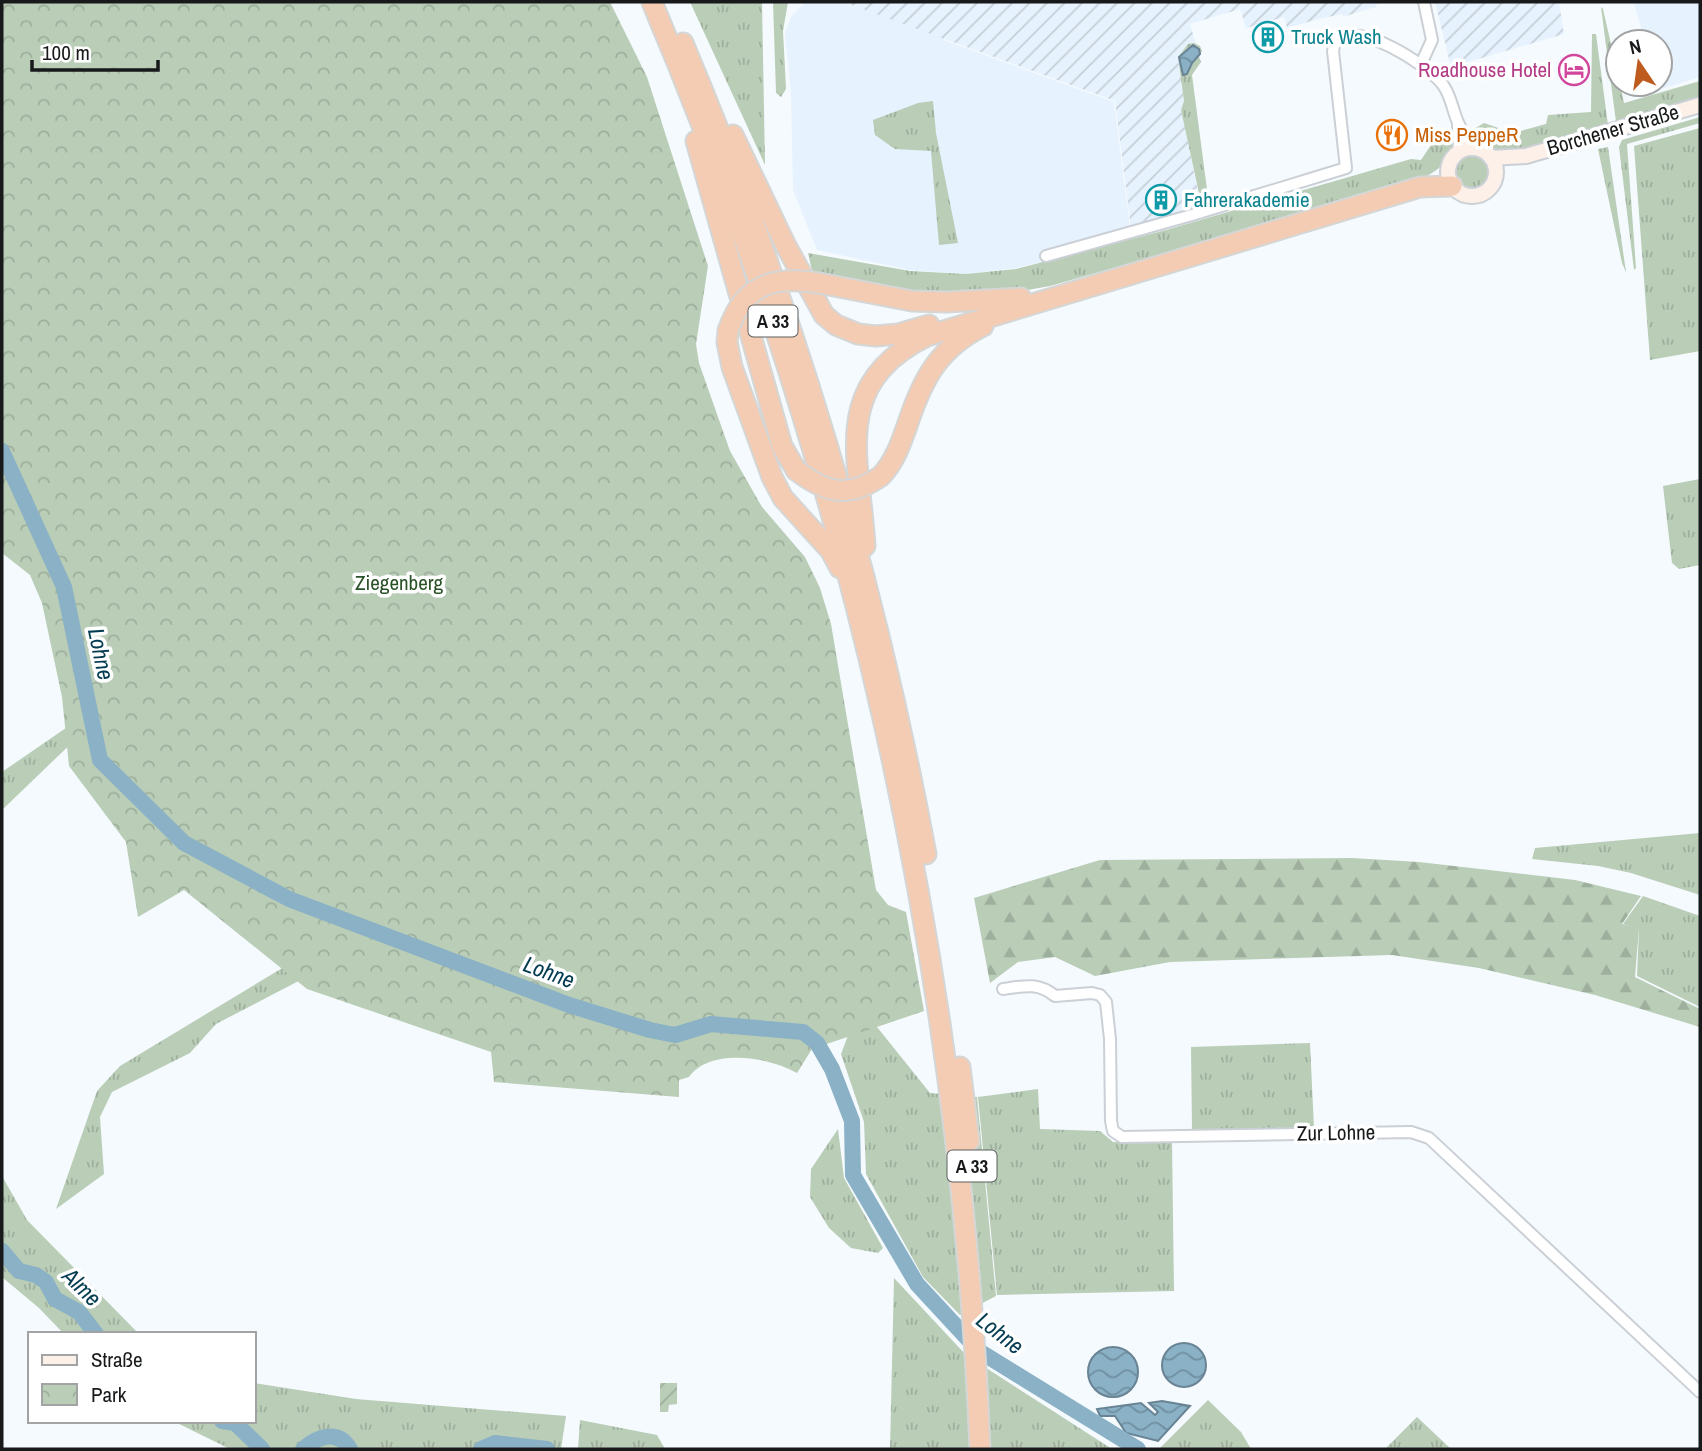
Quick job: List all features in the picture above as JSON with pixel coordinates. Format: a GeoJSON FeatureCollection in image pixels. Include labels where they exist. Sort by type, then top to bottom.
{"type":"FeatureCollection","features":[{"type":"Feature","properties":{"kind":"highway","name":"A 33"},"geometry":{"type":"LineString","coordinates":[[652,2],[767,300],[862,595]]}},
{"type":"Feature","properties":{"kind":"highway","name":"A 33"},"geometry":{"type":"LineString","coordinates":[[666,2],[696,73],[777,288],[844,500],[880,700],[925,886],[954,1022],[975,1184],[993,1449]]}},
{"type":"Feature","properties":{"kind":"highway"},"geometry":{"type":"LineString","coordinates":[[671,46],[670,64],[694,134],[782,446],[796,470],[814,484],[845,491],[870,484],[881,476],[897,454],[920,387],[943,354],[977,329],[1028,301]]}},
{"type":"Feature","properties":{"kind":"highway"},"geometry":{"type":"LineString","coordinates":[[696,73],[716,98],[814,300],[824,315],[836,325],[858,334],[898,334],[1028,301]]}},
{"type":"Feature","properties":{"kind":"highway"},"geometry":{"type":"LineString","coordinates":[[862,595],[856,429],[859,408],[877,373],[907,345],[1136,265],[1203,251],[1450,178]]}},
{"type":"Feature","properties":{"kind":"highway"},"geometry":{"type":"LineString","coordinates":[[862,595],[831,551],[783,498],[772,477],[732,367],[727,342],[728,331],[738,307],[757,289],[787,280],[912,301],[1028,301]]}},
{"type":"Feature","properties":{"kind":"highway","name":"A 33"},"geometry":{"type":"LineString","coordinates":[[925,886],[961,1184],[980,1449]]}},
{"type":"Feature","properties":{"kind":"main road","name":"Borchener Straße"},"geometry":{"type":"LineString","coordinates":[[1491,158],[1526,156],[1700,105]]}},
{"type":"Feature","properties":{"kind":"main road"},"geometry":{"type":"LineString","coordinates":[[1474,148],[1480,149],[1491,158],[1496,173],[1491,187],[1479,195],[1464,195],[1450,178],[1452,160],[1459,152],[1474,148]]}},
{"type":"Feature","properties":{"kind":"main road","name":"Borchener Straße"},"geometry":{"type":"LineString","coordinates":[[1496,173],[1526,156]]}},
{"type":"Feature","properties":{"kind":"street"},"geometry":{"type":"LineString","coordinates":[[1421,64],[1432,40],[1424,2]]}},
{"type":"Feature","properties":{"kind":"street"},"geometry":{"type":"LineString","coordinates":[[1046,256],[1346,168],[1334,51],[1338,38],[1359,34],[1421,64],[1435,75],[1449,95],[1457,121],[1459,152]]}},
{"type":"Feature","properties":{"kind":"street"},"geometry":{"type":"LineString","coordinates":[[1457,121],[1474,148]]}},
{"type":"Feature","properties":{"kind":"street","name":"Zur Lohne"},"geometry":{"type":"LineString","coordinates":[[1003,989],[1033,986],[1045,988],[1055,996],[1092,993],[1100,995],[1106,1002],[1110,1039],[1111,1121],[1113,1131],[1122,1137],[1411,1132],[1429,1138],[1700,1392]]}},
{"type":"Feature","properties":{"kind":"shaded area"},"geometry":{"type":"Polygon","coordinates":[[[805,2],[841,2],[944,37],[944,40],[1114,102],[1130,228],[1045,252],[1047,261],[966,274],[910,270],[817,250],[793,190],[791,93],[785,33],[791,17],[805,2]]]}},
{"type":"Feature","properties":{"kind":"shaded area"},"geometry":{"type":"Polygon","coordinates":[[[843,2],[1384,2],[1343,17],[1342,14],[1287,28],[1284,17],[1246,28],[1240,9],[1190,24],[1196,44],[1188,44],[1178,57],[1184,101],[1181,109],[1201,206],[1131,228],[1115,101],[843,2]]]}},
{"type":"Feature","properties":{"kind":"shaded area"},"geometry":{"type":"Polygon","coordinates":[[[1435,2],[1559,2],[1564,34],[1451,67],[1435,2]]]}},
{"type":"Feature","properties":{"kind":"shaded area"},"geometry":{"type":"Polygon","coordinates":[[[1634,2],[1700,2],[1700,77],[1674,85],[1674,28],[1641,28],[1634,2]]]}},
{"type":"Feature","properties":{"kind":"green space","name":"Ziegenberg"},"geometry":{"type":"Polygon","coordinates":[[[2,2],[610,2],[647,77],[708,266],[696,344],[699,363],[730,451],[762,507],[805,557],[820,588],[831,624],[876,890],[888,905],[906,912],[924,1011],[812,1049],[797,1073],[756,1059],[725,1058],[711,1061],[689,1077],[679,1080],[679,1097],[494,1082],[491,1052],[307,989],[184,890],[138,917],[126,842],[69,766],[62,697],[42,603],[30,575],[2,553],[2,2]]]}},
{"type":"Feature","properties":{"kind":"green space"},"geometry":{"type":"Polygon","coordinates":[[[690,2],[762,2],[765,165],[690,2]]]}},
{"type":"Feature","properties":{"kind":"green space"},"geometry":{"type":"Polygon","coordinates":[[[773,2],[788,2],[783,31],[786,89],[781,97],[776,93],[773,2]]]}},
{"type":"Feature","properties":{"kind":"green space"},"geometry":{"type":"Polygon","coordinates":[[[1601,7],[1607,28],[1604,30],[1601,7]]]}},
{"type":"Feature","properties":{"kind":"green space"},"geometry":{"type":"Polygon","coordinates":[[[1592,34],[1596,34],[1608,125],[1509,152],[1478,142],[1469,132],[1484,123],[1513,133],[1546,124],[1548,115],[1591,112],[1592,34]]]}},
{"type":"Feature","properties":{"kind":"green space"},"geometry":{"type":"Polygon","coordinates":[[[1188,44],[1200,46],[1202,51],[1199,57],[1201,62],[1192,75],[1208,197],[1200,198],[1181,110],[1184,101],[1178,57],[1188,44]]]}},
{"type":"Feature","properties":{"kind":"green space"},"geometry":{"type":"Polygon","coordinates":[[[1700,81],[1700,97],[1616,122],[1613,98],[1623,98],[1624,103],[1641,98],[1674,98],[1674,89],[1700,81]]]}},
{"type":"Feature","properties":{"kind":"green space"},"geometry":{"type":"Polygon","coordinates":[[[933,101],[936,133],[958,243],[939,245],[931,151],[895,149],[875,135],[873,120],[918,103],[933,101]]]}},
{"type":"Feature","properties":{"kind":"green space"},"geometry":{"type":"Polygon","coordinates":[[[1700,117],[1700,123],[1627,144],[1636,268],[1634,270],[1619,147],[1622,140],[1700,117]]]}},
{"type":"Feature","properties":{"kind":"green space"},"geometry":{"type":"Polygon","coordinates":[[[1700,128],[1700,351],[1650,360],[1634,146],[1700,128]]]}},
{"type":"Feature","properties":{"kind":"green space"},"geometry":{"type":"Polygon","coordinates":[[[1454,137],[1449,155],[1439,168],[1408,184],[1050,286],[994,296],[947,298],[813,275],[808,253],[910,271],[966,274],[1016,269],[1166,230],[1411,159],[1421,160],[1435,139],[1454,137]]]}},
{"type":"Feature","properties":{"kind":"green space"},"geometry":{"type":"Polygon","coordinates":[[[1608,147],[1626,272],[1598,149],[1608,147]]]}},
{"type":"Feature","properties":{"kind":"green space"},"geometry":{"type":"Polygon","coordinates":[[[1472,154],[1485,160],[1491,173],[1485,186],[1472,192],[1459,186],[1453,173],[1459,160],[1472,154]]]}},
{"type":"Feature","properties":{"kind":"green space"},"geometry":{"type":"Polygon","coordinates":[[[1700,479],[1700,565],[1679,569],[1672,563],[1663,486],[1700,479]]]}},
{"type":"Feature","properties":{"kind":"green space"},"geometry":{"type":"Polygon","coordinates":[[[79,719],[81,734],[2,810],[2,772],[79,719]]]}},
{"type":"Feature","properties":{"kind":"green space"},"geometry":{"type":"Polygon","coordinates":[[[1700,833],[1700,895],[1631,873],[1598,866],[1532,859],[1535,848],[1700,833]]]}},
{"type":"Feature","properties":{"kind":"green space"},"geometry":{"type":"Polygon","coordinates":[[[1352,858],[1419,862],[1575,880],[1641,896],[1622,924],[1639,928],[1635,977],[1700,1009],[1700,1027],[1595,995],[1479,968],[1392,955],[1170,962],[1095,976],[1055,957],[1018,962],[990,983],[974,898],[1100,860],[1352,858]]]}},
{"type":"Feature","properties":{"kind":"green space"},"geometry":{"type":"Polygon","coordinates":[[[1643,896],[1700,916],[1700,1007],[1637,976],[1639,929],[1623,924],[1643,896]]]}},
{"type":"Feature","properties":{"kind":"green space"},"geometry":{"type":"Polygon","coordinates":[[[289,964],[312,974],[216,1024],[190,1053],[112,1092],[100,1117],[104,1174],[56,1209],[97,1091],[120,1066],[289,964]]]}},
{"type":"Feature","properties":{"kind":"green space"},"geometry":{"type":"Polygon","coordinates":[[[874,1016],[877,1027],[930,1093],[977,1097],[996,1296],[960,1315],[923,1277],[866,1174],[864,1122],[841,1054],[852,1025],[874,1016]]]}},
{"type":"Feature","properties":{"kind":"green space"},"geometry":{"type":"Polygon","coordinates":[[[1310,1043],[1314,1128],[1192,1131],[1191,1047],[1310,1043]]]}},
{"type":"Feature","properties":{"kind":"green space"},"geometry":{"type":"Polygon","coordinates":[[[1038,1089],[1040,1129],[1100,1131],[1113,1142],[1172,1141],[1174,1291],[997,1295],[978,1097],[1038,1089]]]}},
{"type":"Feature","properties":{"kind":"green space"},"geometry":{"type":"Polygon","coordinates":[[[838,1129],[844,1178],[883,1248],[878,1253],[851,1248],[829,1228],[810,1197],[811,1169],[838,1129]]]}},
{"type":"Feature","properties":{"kind":"green space"},"geometry":{"type":"Polygon","coordinates":[[[2,1176],[27,1220],[137,1332],[62,1332],[39,1308],[2,1277],[2,1176]]]}},
{"type":"Feature","properties":{"kind":"green space"},"geometry":{"type":"Polygon","coordinates":[[[894,1278],[966,1355],[1112,1449],[890,1449],[894,1278]]]}},
{"type":"Feature","properties":{"kind":"green space"},"geometry":{"type":"Polygon","coordinates":[[[256,1383],[356,1399],[566,1416],[561,1449],[230,1449],[177,1423],[256,1423],[256,1383]]]}},
{"type":"Feature","properties":{"kind":"green space"},"geometry":{"type":"Polygon","coordinates":[[[660,1383],[677,1383],[677,1404],[669,1405],[668,1412],[660,1412],[660,1383]]]}},
{"type":"Feature","properties":{"kind":"green space"},"geometry":{"type":"Polygon","coordinates":[[[1208,1400],[1241,1432],[1251,1449],[1159,1449],[1208,1400]]]}},
{"type":"Feature","properties":{"kind":"green space"},"geometry":{"type":"Polygon","coordinates":[[[1417,1417],[1451,1449],[1385,1449],[1417,1417]]]}},
{"type":"Feature","properties":{"kind":"green space"},"geometry":{"type":"Polygon","coordinates":[[[580,1420],[657,1435],[665,1449],[578,1449],[580,1420]]]}},
{"type":"Feature","properties":{"kind":"water"},"geometry":{"type":"Polygon","coordinates":[[[1193,45],[1199,49],[1200,54],[1187,74],[1183,75],[1179,57],[1193,45]]]}},
{"type":"Feature","properties":{"kind":"water"},"geometry":{"type":"Polygon","coordinates":[[[1184,1343],[1199,1350],[1206,1365],[1199,1380],[1184,1387],[1169,1380],[1162,1365],[1169,1350],[1184,1343]]]}},
{"type":"Feature","properties":{"kind":"water"},"geometry":{"type":"Polygon","coordinates":[[[1113,1347],[1131,1354],[1138,1372],[1131,1390],[1113,1397],[1095,1390],[1088,1372],[1095,1354],[1113,1347]]]}},
{"type":"Feature","properties":{"kind":"water"},"geometry":{"type":"Polygon","coordinates":[[[1162,1401],[1190,1406],[1158,1441],[1126,1433],[1115,1416],[1100,1416],[1097,1409],[1141,1403],[1155,1415],[1158,1412],[1149,1403],[1162,1401]]]}},
{"type":"Feature","properties":{"kind":"waterway","name":"Lohne"},"geometry":{"type":"LineString","coordinates":[[2,451],[64,587],[100,760],[184,843],[289,899],[569,1005],[650,1030],[675,1035],[711,1024],[803,1032],[817,1043],[832,1069],[852,1121],[853,1175],[917,1284],[979,1351],[1138,1449]]}},
{"type":"Feature","properties":{"kind":"waterway","name":"Alme"},"geometry":{"type":"LineString","coordinates":[[2,1251],[19,1271],[36,1275],[46,1282],[55,1299],[79,1312],[94,1332]]}},
{"type":"Feature","properties":{"kind":"waterway","name":"Alme"},"geometry":{"type":"LineString","coordinates":[[235,1423],[262,1449]]}},
{"type":"Feature","properties":{"kind":"waterway","name":"Alme"},"geometry":{"type":"LineString","coordinates":[[303,1449],[321,1438],[328,1437],[340,1439],[350,1449]]}},
{"type":"Feature","properties":{"kind":"waterway","name":"Alme"},"geometry":{"type":"LineString","coordinates":[[481,1449],[495,1443],[547,1449]]}},
{"type":"Feature","properties":{"kind":"place","name":"Truck Wash"},"geometry":{"type":"Point","coordinates":[1268,37]}},
{"type":"Feature","properties":{"kind":"place","name":"Roadhouse Hotel"},"geometry":{"type":"Point","coordinates":[1574,70]}},
{"type":"Feature","properties":{"kind":"place","name":"Miss PeppeR"},"geometry":{"type":"Point","coordinates":[1392,135]}},
{"type":"Feature","properties":{"kind":"place","name":"Fahrerakademie"},"geometry":{"type":"Point","coordinates":[1161,200]}}]}
